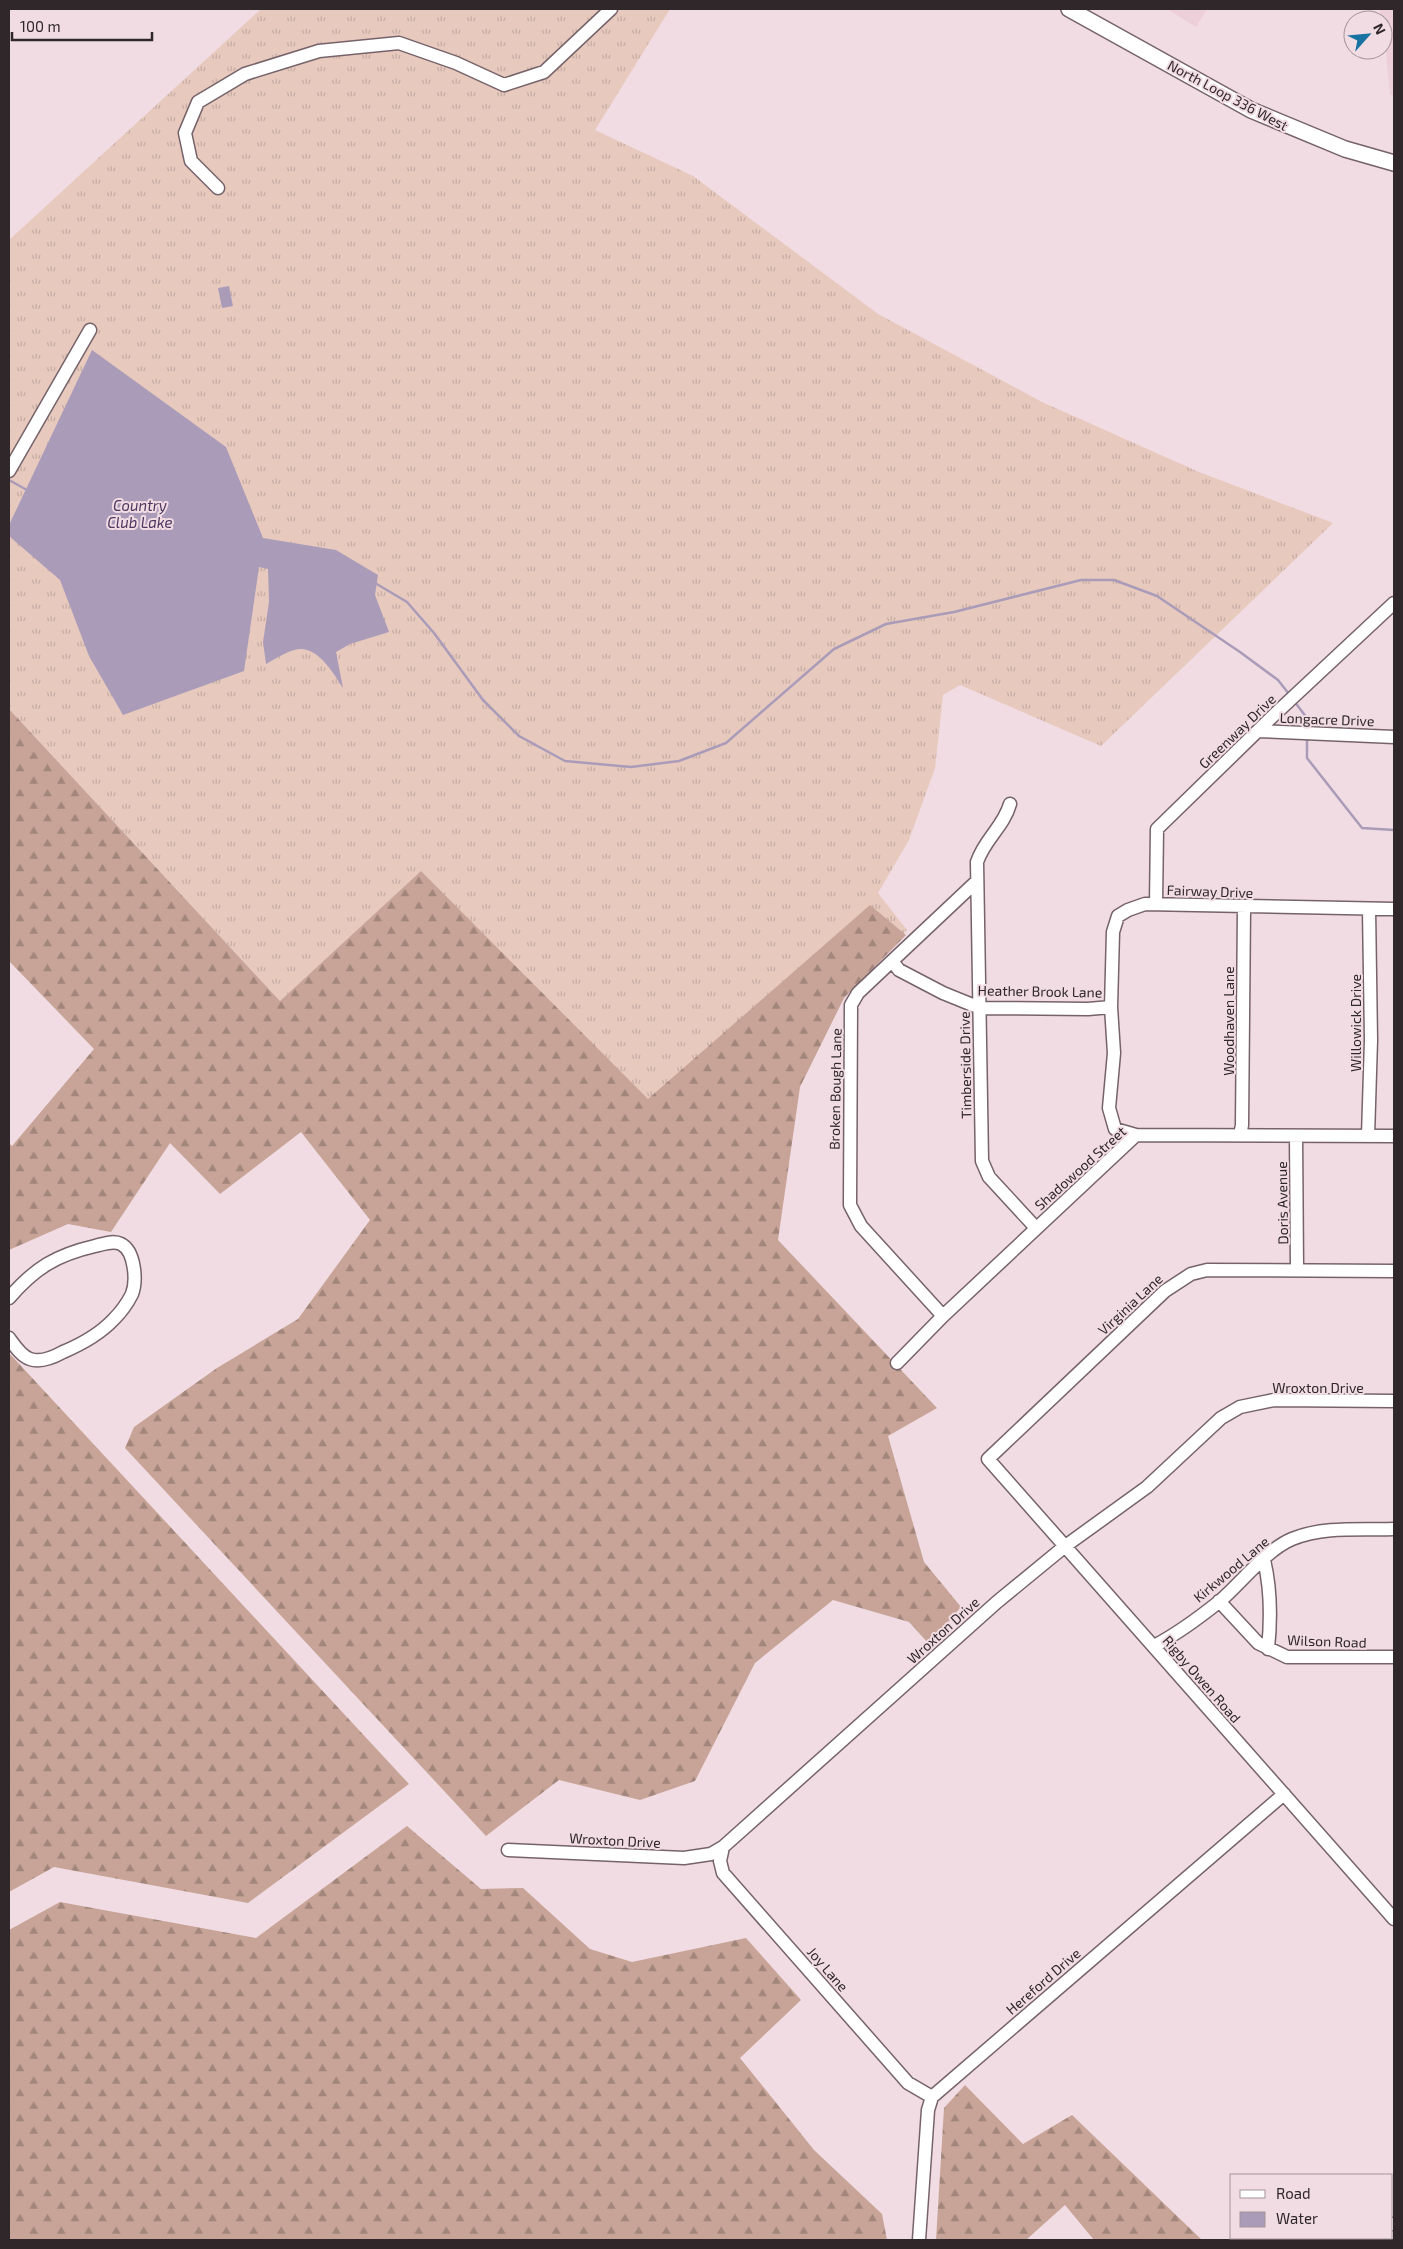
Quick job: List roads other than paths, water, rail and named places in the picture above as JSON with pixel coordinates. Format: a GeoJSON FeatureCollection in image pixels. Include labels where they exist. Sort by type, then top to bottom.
{"type":"FeatureCollection","features":[{"type":"Feature","properties":{"kind":"main road","name":"North Loop 336 West"},"geometry":{"type":"LineString","coordinates":[[1069,9],[1251,110],[1338,146],[1394,163]]}},
{"type":"Feature","properties":{"kind":"street"},"geometry":{"type":"LineString","coordinates":[[218,188],[191,161],[185,133],[198,102],[245,74],[319,50],[399,43],[456,63],[504,85],[544,72],[611,9]]}},
{"type":"Feature","properties":{"kind":"street"},"geometry":{"type":"LineString","coordinates":[[9,471],[90,330]]}},
{"type":"Feature","properties":{"kind":"street","name":"Greenway Drive"},"geometry":{"type":"LineString","coordinates":[[1156,904],[1157,829],[1272,716],[1311,682],[1394,603]]}},
{"type":"Feature","properties":{"kind":"street","name":"Longacre Drive"},"geometry":{"type":"LineString","coordinates":[[1258,731],[1394,737]]}},
{"type":"Feature","properties":{"kind":"street","name":"Timberside Drive"},"geometry":{"type":"LineString","coordinates":[[1010,804],[1007,814],[981,849],[977,862],[982,1161],[989,1176],[1036,1228]]}},
{"type":"Feature","properties":{"kind":"street","name":"Broken Bough Lane"},"geometry":{"type":"LineString","coordinates":[[943,1316],[862,1226],[850,1204],[851,1005],[858,993],[977,881]]}},
{"type":"Feature","properties":{"kind":"street","name":"Fairway Drive"},"geometry":{"type":"LineString","coordinates":[[1111,1007],[1113,932],[1118,916],[1145,904],[1244,908],[1394,909]]}},
{"type":"Feature","properties":{"kind":"street","name":"Woodhaven Lane"},"geometry":{"type":"LineString","coordinates":[[1240,1135],[1242,1124],[1244,908]]}},
{"type":"Feature","properties":{"kind":"street","name":"Willowick Drive"},"geometry":{"type":"LineString","coordinates":[[1368,1136],[1370,1040],[1369,909]]}},
{"type":"Feature","properties":{"kind":"street","name":"Heather Brook Lane"},"geometry":{"type":"LineString","coordinates":[[892,961],[899,970],[943,994],[980,1008],[1088,1009],[1111,1007]]}},
{"type":"Feature","properties":{"kind":"street"},"geometry":{"type":"LineString","coordinates":[[1111,1007],[1114,1053],[1109,1108],[1110,1120],[1115,1129],[1136,1135]]}},
{"type":"Feature","properties":{"kind":"street","name":"Shadowood Street"},"geometry":{"type":"LineString","coordinates":[[896,1363],[943,1316],[1136,1135],[1394,1136]]}},
{"type":"Feature","properties":{"kind":"street","name":"Doris Avenue"},"geometry":{"type":"LineString","coordinates":[[1296,1136],[1297,1269]]}},
{"type":"Feature","properties":{"kind":"street"},"geometry":{"type":"LineString","coordinates":[[9,1298],[38,1268],[52,1260],[90,1247],[112,1242],[122,1244],[129,1252],[134,1277],[132,1293],[115,1318],[95,1335],[56,1356],[40,1360],[30,1359],[9,1338]]}},
{"type":"Feature","properties":{"kind":"street","name":"Virginia Lane"},"geometry":{"type":"LineString","coordinates":[[988,1459],[1177,1282],[1192,1274],[1207,1270],[1394,1271]]}},
{"type":"Feature","properties":{"kind":"street","name":"Wroxton Drive"},"geometry":{"type":"LineString","coordinates":[[508,1850],[684,1858],[711,1854],[723,1848],[997,1602],[1064,1546],[1147,1487],[1221,1418],[1240,1407],[1274,1400],[1394,1402]]}},
{"type":"Feature","properties":{"kind":"street","name":"Rigby Owen Road"},"geometry":{"type":"LineString","coordinates":[[988,1459],[1394,1919]]}},
{"type":"Feature","properties":{"kind":"street","name":"Kirkwood Lane"},"geometry":{"type":"LineString","coordinates":[[1154,1646],[1219,1601],[1264,1560],[1291,1540],[1310,1533],[1326,1530],[1394,1529]]}},
{"type":"Feature","properties":{"kind":"street"},"geometry":{"type":"LineString","coordinates":[[1264,1560],[1267,1574],[1270,1627],[1268,1649]]}},
{"type":"Feature","properties":{"kind":"street","name":"Wilson Road"},"geometry":{"type":"LineString","coordinates":[[1219,1601],[1258,1643],[1288,1658],[1394,1657]]}},
{"type":"Feature","properties":{"kind":"street","name":"Hereford Drive"},"geometry":{"type":"LineString","coordinates":[[932,2097],[1284,1794]]}},
{"type":"Feature","properties":{"kind":"street","name":"Joy Lane"},"geometry":{"type":"LineString","coordinates":[[723,1848],[720,1861],[724,1873],[908,2083],[932,2097]]}},
{"type":"Feature","properties":{"kind":"street"},"geometry":{"type":"LineString","coordinates":[[919,2240],[928,2110],[932,2097]]}},
{"type":"Feature","properties":{"kind":"water"},"geometry":{"type":"Polygon","coordinates":[[[229,286],[233,306],[222,308],[218,288],[229,286]]]}},
{"type":"Feature","properties":{"kind":"water","name":"Country Club Lake"},"geometry":{"type":"Polygon","coordinates":[[[92,350],[226,447],[263,538],[336,550],[378,575],[375,595],[389,632],[350,644],[336,652],[343,688],[320,657],[307,650],[292,651],[266,664],[263,642],[269,602],[268,569],[259,567],[244,671],[123,715],[89,656],[60,580],[9,536],[9,525],[92,350]]]}},
{"type":"Feature","properties":{"kind":"waterway"},"geometry":{"type":"LineString","coordinates":[[9,480],[27,490]]}},
{"type":"Feature","properties":{"kind":"waterway"},"geometry":{"type":"LineString","coordinates":[[375,583],[407,602],[434,633],[483,700],[519,736],[565,761],[631,767],[679,761],[726,743],[834,649],[886,624],[954,612],[1081,580],[1114,580],[1157,596],[1278,680],[1289,694]]}},
{"type":"Feature","properties":{"kind":"waterway"},"geometry":{"type":"LineString","coordinates":[[1294,701],[1307,718],[1307,728]]}},
{"type":"Feature","properties":{"kind":"waterway"},"geometry":{"type":"LineString","coordinates":[[1307,736],[1307,758],[1362,828],[1394,830]]}}]}
